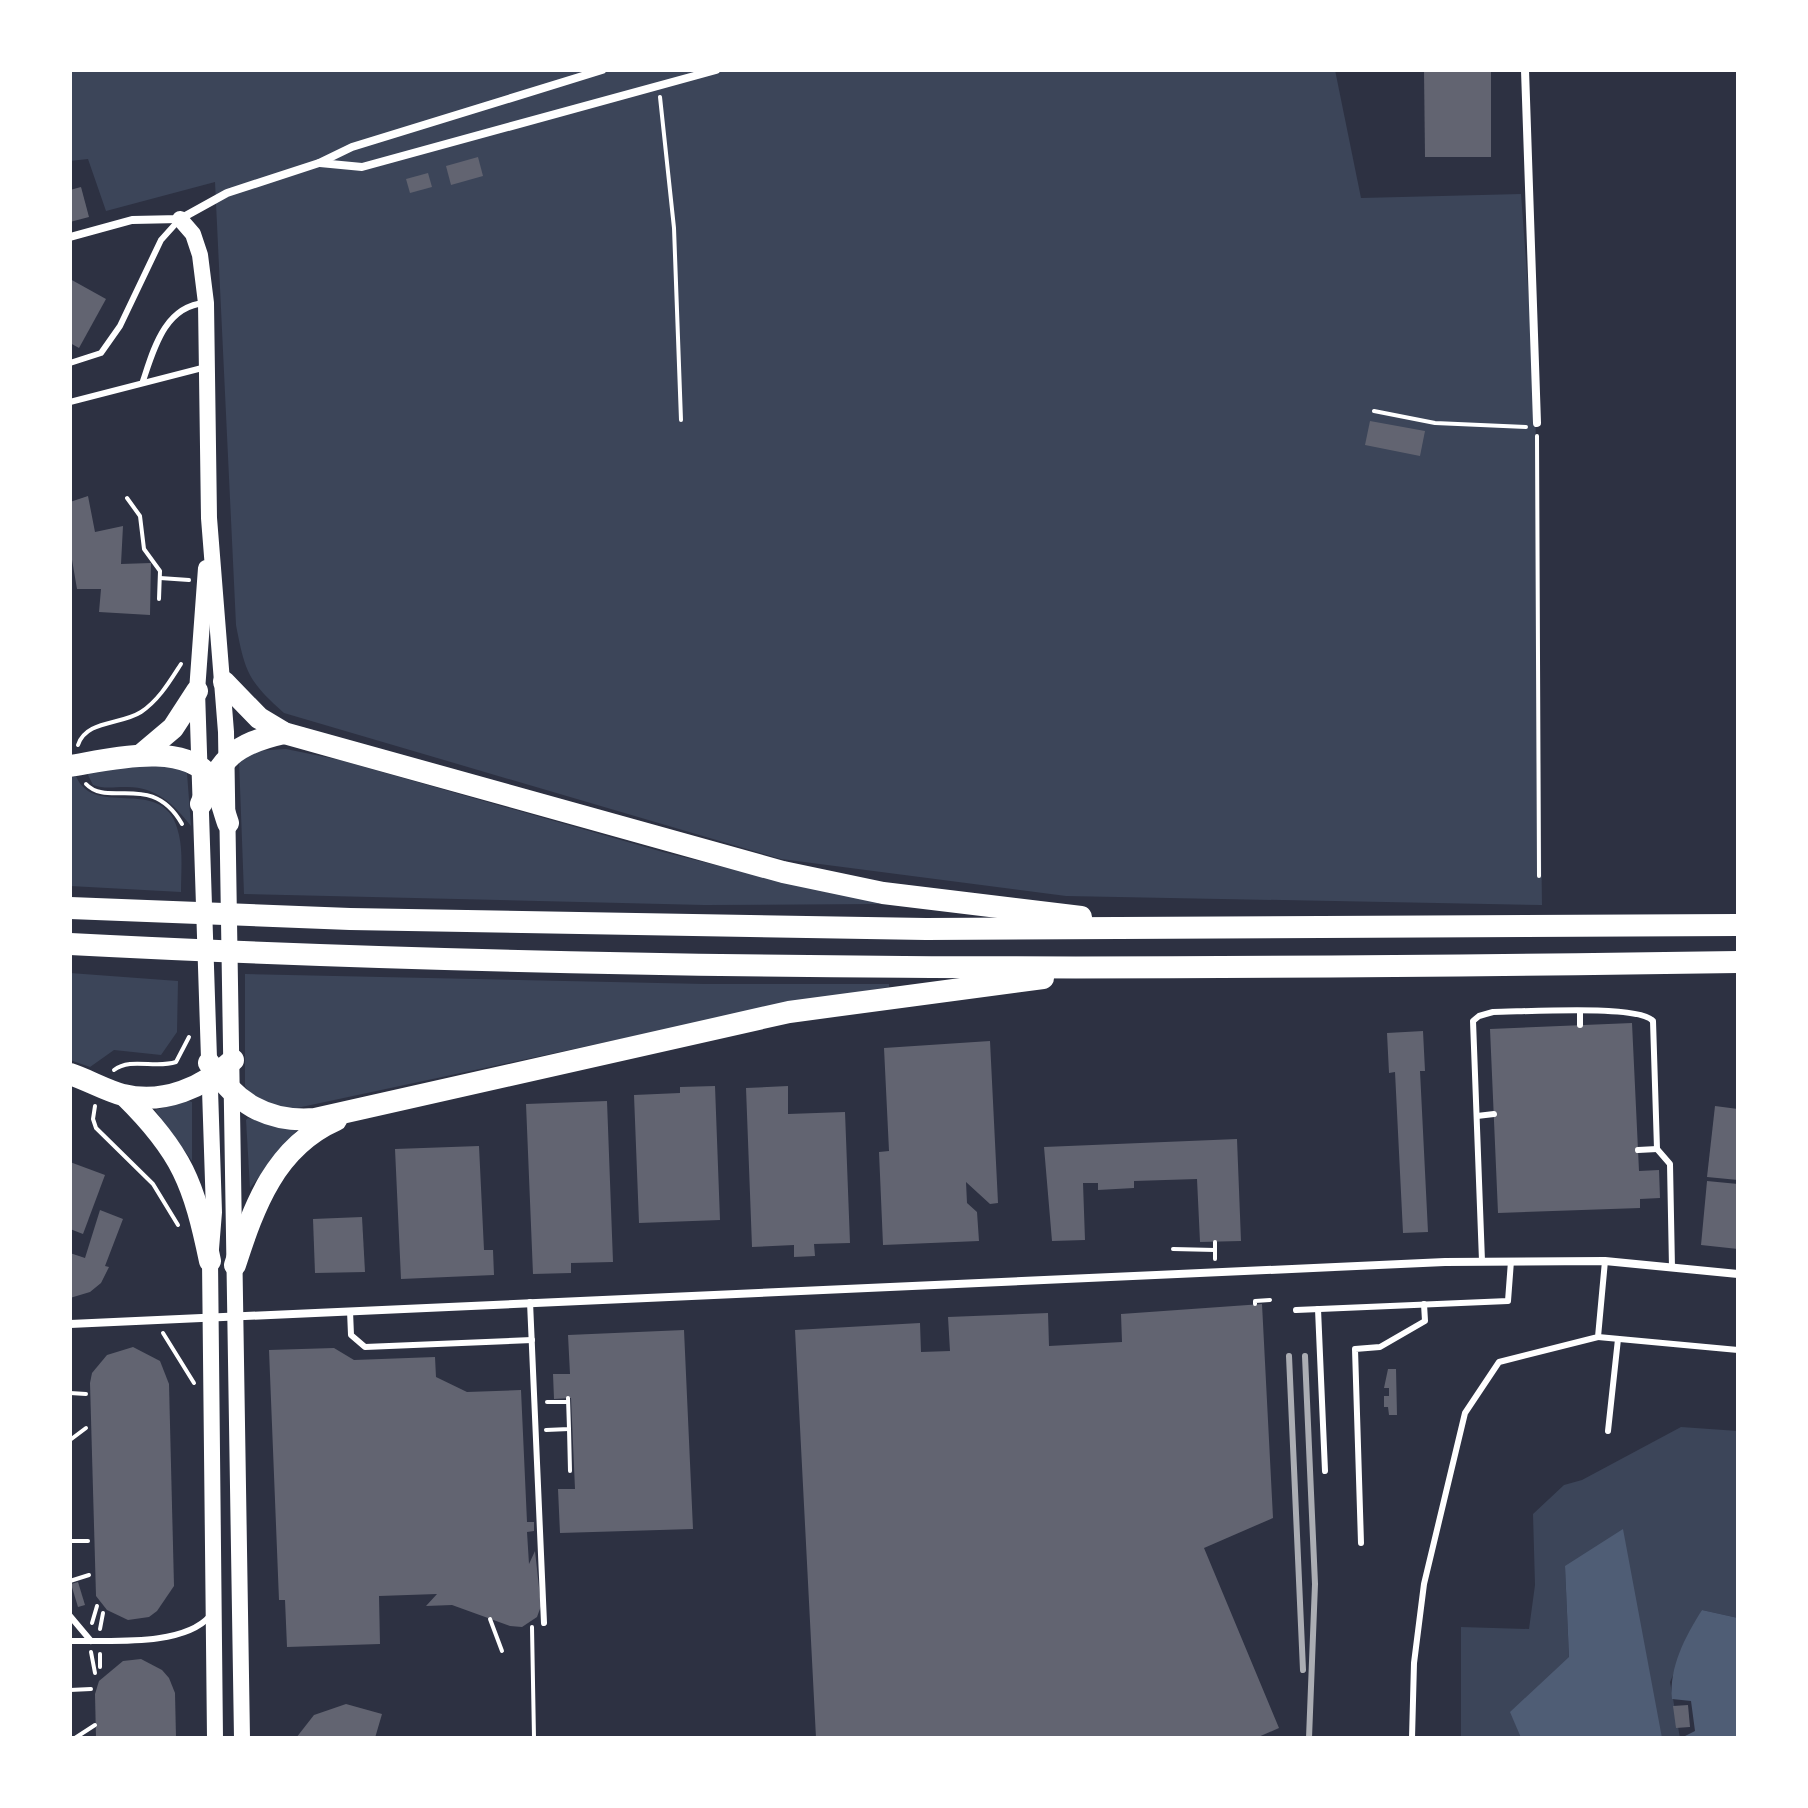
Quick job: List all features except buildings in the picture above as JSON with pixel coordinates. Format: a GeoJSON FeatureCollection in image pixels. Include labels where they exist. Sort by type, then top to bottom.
{"type":"FeatureCollection","features":[{"type":"Feature","properties":{"kind":"highway"},"geometry":{"type":"LineString","coordinates":[[224,682],[259,718],[284,733],[829,883],[883,893],[1186,929]]}},
{"type":"Feature","properties":{"kind":"highway"},"geometry":{"type":"LineString","coordinates":[[141,755],[173,728],[197,691]]}},
{"type":"Feature","properties":{"kind":"highway"},"geometry":{"type":"LineString","coordinates":[[201,804],[206,775],[227,757],[254,740],[284,733]]}},
{"type":"Feature","properties":{"kind":"highway"},"geometry":{"type":"LineString","coordinates":[[70,766],[141,755],[169,757],[206,775],[228,823]]}},
{"type":"Feature","properties":{"kind":"highway"},"geometry":{"type":"LineString","coordinates":[[70,908],[581,924],[1186,929],[1738,925]]}},
{"type":"Feature","properties":{"kind":"highway"},"geometry":{"type":"LineString","coordinates":[[70,944],[646,962],[1141,966],[1738,962]]}},
{"type":"Feature","properties":{"kind":"highway"},"geometry":{"type":"LineString","coordinates":[[125,1096],[186,1092],[217,1070],[233,1096],[256,1110],[283,1119],[315,1119],[789,1012],[892,995],[1141,966]]}},
{"type":"Feature","properties":{"kind":"highway"},"geometry":{"type":"LineString","coordinates":[[70,1074],[125,1096],[161,1131],[186,1173],[199,1211],[210,1261]]}},
{"type":"Feature","properties":{"kind":"highway"},"geometry":{"type":"LineString","coordinates":[[235,1265],[259,1197],[275,1170],[316,1130],[352,1112]]}},
{"type":"Feature","properties":{"kind":"main road"},"geometry":{"type":"LineString","coordinates":[[180,219],[193,234],[200,255],[206,303],[209,518],[224,682],[232,1006],[217,1070]]}},
{"type":"Feature","properties":{"kind":"main road"},"geometry":{"type":"LineString","coordinates":[[206,775],[197,691],[209,518]]}},
{"type":"Feature","properties":{"kind":"main road"},"geometry":{"type":"LineString","coordinates":[[201,804],[206,1007],[217,1070],[210,1261],[215,1738]]}},
{"type":"Feature","properties":{"kind":"main road"},"geometry":{"type":"LineString","coordinates":[[233,1096],[242,1738]]}},
{"type":"Feature","properties":{"kind":"street"},"geometry":{"type":"LineString","coordinates":[[70,237],[132,220],[180,219],[227,193],[319,163],[352,147],[602,70]]}},
{"type":"Feature","properties":{"kind":"street"},"geometry":{"type":"LineString","coordinates":[[319,163],[362,167],[716,70]]}},
{"type":"Feature","properties":{"kind":"street"},"geometry":{"type":"LineString","coordinates":[[1525,70],[1537,423]]}},
{"type":"Feature","properties":{"kind":"street"},"geometry":{"type":"LineString","coordinates":[[70,1324],[1511,1260],[1605,1261],[1738,1274]]}},
{"type":"Feature","properties":{"kind":"lane"},"geometry":{"type":"LineString","coordinates":[[70,363],[101,353],[120,326],[161,240],[180,219]]}},
{"type":"Feature","properties":{"kind":"lane"},"geometry":{"type":"LineString","coordinates":[[143,381],[154,348],[174,314],[188,304],[206,303]]}},
{"type":"Feature","properties":{"kind":"lane"},"geometry":{"type":"LineString","coordinates":[[70,402],[206,367]]}},
{"type":"Feature","properties":{"kind":"lane"},"geometry":{"type":"LineString","coordinates":[[1482,1261],[1472,1028],[1479,1016],[1493,1012],[1639,1012],[1653,1021],[1657,1149],[1670,1164],[1672,1268]]}},
{"type":"Feature","properties":{"kind":"lane"},"geometry":{"type":"LineString","coordinates":[[1580,1012],[1580,1025]]}},
{"type":"Feature","properties":{"kind":"lane"},"geometry":{"type":"LineString","coordinates":[[1477,1116],[1494,1114]]}},
{"type":"Feature","properties":{"kind":"lane"},"geometry":{"type":"LineString","coordinates":[[1638,1150],[1657,1149]]}},
{"type":"Feature","properties":{"kind":"lane"},"geometry":{"type":"LineString","coordinates":[[1296,1310],[1508,1301],[1511,1260]]}},
{"type":"Feature","properties":{"kind":"lane"},"geometry":{"type":"LineString","coordinates":[[1598,1337],[1605,1261]]}},
{"type":"Feature","properties":{"kind":"lane"},"geometry":{"type":"LineString","coordinates":[[530,1302],[544,1623]]}},
{"type":"Feature","properties":{"kind":"lane"},"geometry":{"type":"LineString","coordinates":[[1361,1543],[1355,1349],[1380,1347],[1425,1321],[1424,1304]]}},
{"type":"Feature","properties":{"kind":"lane"},"geometry":{"type":"LineString","coordinates":[[1318,1309],[1325,1471]]}},
{"type":"Feature","properties":{"kind":"lane"},"geometry":{"type":"LineString","coordinates":[[350,1311],[351,1335],[365,1347],[532,1340]]}},
{"type":"Feature","properties":{"kind":"lane"},"geometry":{"type":"LineString","coordinates":[[1412,1738],[1414,1663],[1424,1584],[1465,1413],[1499,1362],[1598,1337],[1738,1350]]}},
{"type":"Feature","properties":{"kind":"lane"},"geometry":{"type":"LineString","coordinates":[[1608,1431],[1618,1339]]}},
{"type":"Feature","properties":{"kind":"lane"},"geometry":{"type":"LineString","coordinates":[[70,1641],[179,1636],[199,1629],[215,1610]]}},
{"type":"Feature","properties":{"kind":"lane"},"geometry":{"type":"LineString","coordinates":[[70,1616],[91,1641]]}},
{"type":"Feature","properties":{"kind":"path"},"geometry":{"type":"LineString","coordinates":[[659,87],[674,228],[681,420]]}},
{"type":"Feature","properties":{"kind":"path"},"geometry":{"type":"LineString","coordinates":[[1374,411],[1435,423],[1520,428],[1537,423],[1539,876]]}},
{"type":"Feature","properties":{"kind":"path"},"geometry":{"type":"LineString","coordinates":[[127,498],[140,516],[141,539],[160,571],[159,599]]}},
{"type":"Feature","properties":{"kind":"path"},"geometry":{"type":"LineString","coordinates":[[160,578],[191,580]]}},
{"type":"Feature","properties":{"kind":"path"},"geometry":{"type":"LineString","coordinates":[[109,1077],[125,1063],[164,1066],[176,1062],[189,1037]]}},
{"type":"Feature","properties":{"kind":"path"},"geometry":{"type":"LineString","coordinates":[[95,1104],[93,1119],[96,1128],[153,1184],[169,1205],[182,1234]]}},
{"type":"Feature","properties":{"kind":"path"},"geometry":{"type":"LineString","coordinates":[[1173,1249],[1215,1250]]}},
{"type":"Feature","properties":{"kind":"path"},"geometry":{"type":"LineString","coordinates":[[1255,1304],[1255,1301],[1270,1300]]}},
{"type":"Feature","properties":{"kind":"path"},"geometry":{"type":"LineString","coordinates":[[163,1333],[191,1378]]}},
{"type":"Feature","properties":{"kind":"path"},"geometry":{"type":"LineString","coordinates":[[70,1393],[86,1394]]}},
{"type":"Feature","properties":{"kind":"path"},"geometry":{"type":"LineString","coordinates":[[534,1402],[568,1400],[570,1471]]}},
{"type":"Feature","properties":{"kind":"path"},"geometry":{"type":"LineString","coordinates":[[70,1440],[86,1428]]}},
{"type":"Feature","properties":{"kind":"path"},"geometry":{"type":"LineString","coordinates":[[535,1430],[569,1429]]}},
{"type":"Feature","properties":{"kind":"path"},"geometry":{"type":"LineString","coordinates":[[70,1541],[88,1541]]}},
{"type":"Feature","properties":{"kind":"path"},"geometry":{"type":"LineString","coordinates":[[70,1581],[89,1575]]}},
{"type":"Feature","properties":{"kind":"path"},"geometry":{"type":"LineString","coordinates":[[100,1627],[103,1613]]}},
{"type":"Feature","properties":{"kind":"path"},"geometry":{"type":"LineString","coordinates":[[490,1619],[502,1651]]}},
{"type":"Feature","properties":{"kind":"path"},"geometry":{"type":"LineString","coordinates":[[531,1621],[534,1738]]}},
{"type":"Feature","properties":{"kind":"path"},"geometry":{"type":"LineString","coordinates":[[100,1653],[100,1667]]}},
{"type":"Feature","properties":{"kind":"path"},"geometry":{"type":"LineString","coordinates":[[70,1690],[91,1689]]}},
{"type":"Feature","properties":{"kind":"path"},"geometry":{"type":"LineString","coordinates":[[75,1738],[95,1725]]}},
{"type":"Feature","properties":{"kind":"shaded area"},"geometry":{"type":"Polygon","coordinates":[[[70,70],[1335,70],[1361,198],[1521,194],[1535,381],[1542,905],[1066,896],[781,859],[284,713],[250,675],[236,625],[215,182],[106,211],[88,159],[70,161],[70,70]]]}},
{"type":"Feature","properties":{"kind":"shaded area"},"geometry":{"type":"Polygon","coordinates":[[[286,749],[340,760],[663,852],[808,888],[878,900],[878,904],[704,905],[244,894],[239,760],[252,751],[286,749]]]}},
{"type":"Feature","properties":{"kind":"shaded area"},"geometry":{"type":"Polygon","coordinates":[[[146,764],[181,768],[187,773],[191,826],[178,810],[155,793],[136,787],[93,785],[87,773],[146,764]]]}},
{"type":"Feature","properties":{"kind":"shaded area"},"geometry":{"type":"Polygon","coordinates":[[[76,776],[85,789],[98,795],[146,800],[160,805],[172,816],[180,842],[181,892],[70,886],[70,777],[76,776]]]}},
{"type":"Feature","properties":{"kind":"shaded area"},"geometry":{"type":"Polygon","coordinates":[[[70,973],[178,981],[177,1032],[161,1055],[114,1050],[90,1067],[70,1060],[70,973]]]}},
{"type":"Feature","properties":{"kind":"shaded area"},"geometry":{"type":"Polygon","coordinates":[[[245,974],[705,984],[889,984],[889,987],[780,1005],[292,1109],[259,1100],[245,1086],[245,974]]]}},
{"type":"Feature","properties":{"kind":"shaded area"},"geometry":{"type":"Polygon","coordinates":[[[192,1102],[192,1161],[155,1110],[192,1102]]]}},
{"type":"Feature","properties":{"kind":"shaded area"},"geometry":{"type":"Polygon","coordinates":[[[246,1120],[297,1130],[250,1188],[246,1120]]]}},
{"type":"Feature","properties":{"kind":"shaded area"},"geometry":{"type":"Polygon","coordinates":[[[1681,1427],[1738,1431],[1738,1618],[1702,1610],[1670,1682],[1680,1738],[1661,1738],[1565,1566],[1569,1658],[1511,1712],[1521,1738],[1461,1738],[1461,1627],[1529,1629],[1535,1585],[1533,1514],[1564,1485],[1582,1480],[1681,1427]]]}},
{"type":"Feature","properties":{"kind":"shaded area"},"geometry":{"type":"Polygon","coordinates":[[[1623,1529],[1662,1738],[1521,1738],[1510,1712],[1569,1657],[1565,1566],[1623,1529]]]}},
{"type":"Feature","properties":{"kind":"shaded area"},"geometry":{"type":"Polygon","coordinates":[[[1702,1610],[1738,1618],[1738,1738],[1681,1738],[1695,1731],[1691,1701],[1672,1699],[1673,1675],[1684,1642],[1702,1610]]]}},
{"type":"Feature","properties":{"kind":"railway"},"geometry":{"type":"LineString","coordinates":[[1289,1356],[1303,1670]]}},
{"type":"Feature","properties":{"kind":"railway"},"geometry":{"type":"LineString","coordinates":[[1305,1356],[1315,1584],[1309,1738]]}}]}
